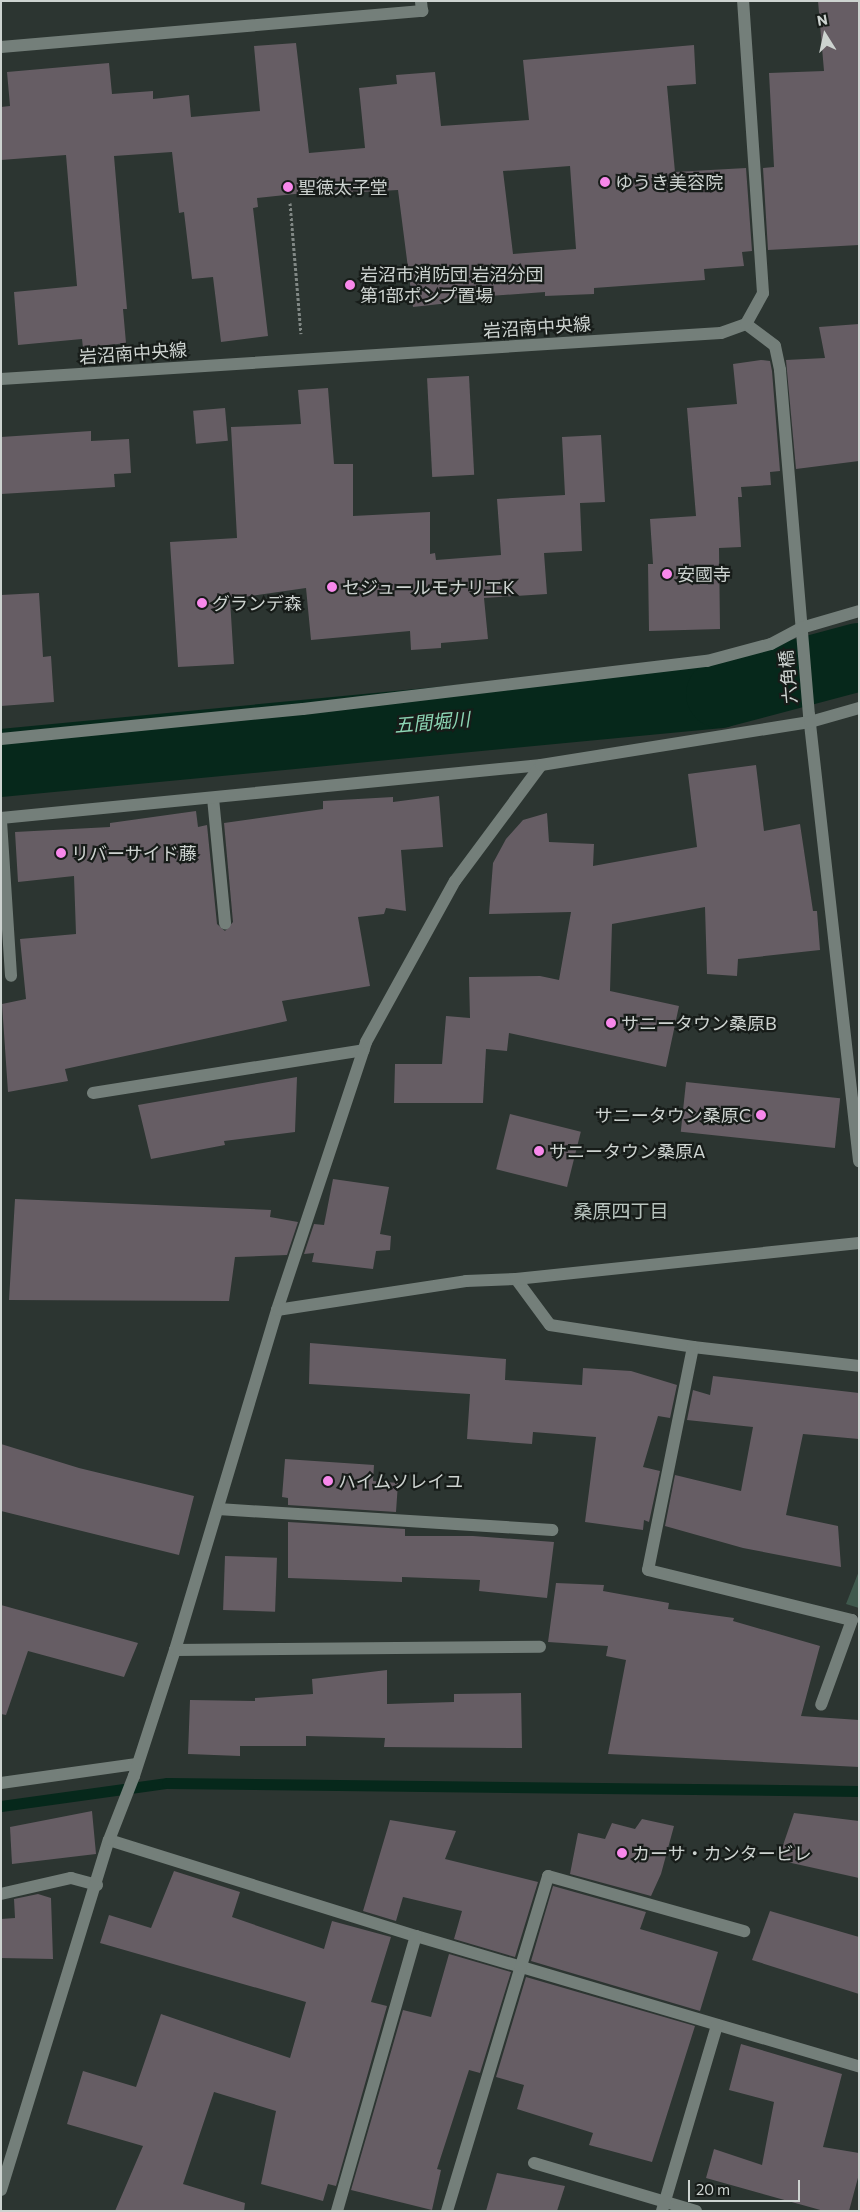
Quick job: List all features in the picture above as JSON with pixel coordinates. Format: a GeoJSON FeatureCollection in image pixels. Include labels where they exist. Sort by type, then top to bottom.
{"type":"FeatureCollection","features":[{"type":"Feature","properties":{"kind":"street"},"geometry":{"type":"LineString","coordinates":[[1,47],[422,11],[421,1]]}},
{"type":"Feature","properties":{"kind":"street"},"geometry":{"type":"LineString","coordinates":[[743,1],[763,293],[746,324]]}},
{"type":"Feature","properties":{"kind":"street","name":"岩沼南中央線"},"geometry":{"type":"LineString","coordinates":[[1,379],[720,333],[746,324]]}},
{"type":"Feature","properties":{"kind":"street","name":"六角橋"},"geometry":{"type":"LineString","coordinates":[[746,324],[775,346],[780,370],[809,719],[859,1161]]}},
{"type":"Feature","properties":{"kind":"street"},"geometry":{"type":"LineString","coordinates":[[1,739],[304,709],[707,661],[771,644],[859,611]]}},
{"type":"Feature","properties":{"kind":"street"},"geometry":{"type":"LineString","coordinates":[[12,976],[1,820],[541,765],[809,719],[859,708]]}},
{"type":"Feature","properties":{"kind":"street"},"geometry":{"type":"LineString","coordinates":[[1,2190],[97,1885],[109,1840],[136,1770],[175,1650],[277,1310],[364,1050],[454,881],[541,765]]}},
{"type":"Feature","properties":{"kind":"street"},"geometry":{"type":"LineString","coordinates":[[213,798],[224,923]]}},
{"type":"Feature","properties":{"kind":"street"},"geometry":{"type":"LineString","coordinates":[[93,1093],[364,1050]]}},
{"type":"Feature","properties":{"kind":"street"},"geometry":{"type":"LineString","coordinates":[[277,1310],[466,1280],[516,1279],[859,1244]]}},
{"type":"Feature","properties":{"kind":"street"},"geometry":{"type":"LineString","coordinates":[[516,1279],[550,1325],[693,1347],[859,1366]]}},
{"type":"Feature","properties":{"kind":"street"},"geometry":{"type":"LineString","coordinates":[[693,1347],[648,1570],[855,1620],[821,1705]]}},
{"type":"Feature","properties":{"kind":"street"},"geometry":{"type":"LineString","coordinates":[[218,1509],[552,1530]]}},
{"type":"Feature","properties":{"kind":"street"},"geometry":{"type":"LineString","coordinates":[[175,1650],[540,1647]]}},
{"type":"Feature","properties":{"kind":"street"},"geometry":{"type":"LineString","coordinates":[[1,1783],[136,1770]]}},
{"type":"Feature","properties":{"kind":"street"},"geometry":{"type":"LineString","coordinates":[[109,1840],[416,1936],[859,2066]]}},
{"type":"Feature","properties":{"kind":"street"},"geometry":{"type":"LineString","coordinates":[[447,2211],[548,1876],[744,1932]]}},
{"type":"Feature","properties":{"kind":"street"},"geometry":{"type":"LineString","coordinates":[[1,1894],[71,1878],[97,1885]]}},
{"type":"Feature","properties":{"kind":"street"},"geometry":{"type":"LineString","coordinates":[[336,2211],[416,1936]]}},
{"type":"Feature","properties":{"kind":"street"},"geometry":{"type":"LineString","coordinates":[[663,2206],[716,2025]]}},
{"type":"Feature","properties":{"kind":"street"},"geometry":{"type":"LineString","coordinates":[[534,2163],[663,2206],[696,2211]]}},
{"type":"Feature","properties":{"kind":"path"},"geometry":{"type":"LineString","coordinates":[[290,203],[303,359]]}},
{"type":"Feature","properties":{"kind":"green space"},"geometry":{"type":"Polygon","coordinates":[[[859,1571],[859,1608],[846,1604],[859,1571]]]}},
{"type":"Feature","properties":{"kind":"building"},"geometry":{"type":"Polygon","coordinates":[[[818,1],[859,1],[859,245],[768,250],[763,168],[774,167],[769,73],[824,71],[818,1]]]}},
{"type":"Feature","properties":{"kind":"building"},"geometry":{"type":"Polygon","coordinates":[[[296,43],[309,153],[365,148],[359,88],[397,84],[396,75],[435,72],[441,126],[529,120],[523,60],[694,45],[696,84],[667,86],[675,172],[746,168],[752,251],[742,252],[744,266],[704,269],[705,280],[594,288],[594,294],[545,296],[545,292],[448,299],[449,303],[413,307],[398,190],[343,193],[342,189],[257,198],[258,207],[253,208],[268,336],[221,342],[213,277],[192,279],[184,212],[179,213],[172,152],[114,156],[127,309],[123,309],[126,343],[83,348],[82,339],[18,345],[14,292],[77,286],[66,155],[1,160],[1,107],[10,106],[7,72],[109,63],[112,94],[153,91],[153,99],[189,95],[191,117],[260,111],[254,46],[296,43]],[[570,166],[503,171],[513,254],[576,249],[570,166]]]}},
{"type":"Feature","properties":{"kind":"building"},"geometry":{"type":"Polygon","coordinates":[[[859,324],[859,461],[796,469],[786,360],[825,358],[819,327],[859,324]]]}},
{"type":"Feature","properties":{"kind":"building"},"geometry":{"type":"Polygon","coordinates":[[[761,360],[770,361],[772,371],[780,471],[770,472],[771,485],[741,487],[742,497],[738,497],[741,547],[719,548],[720,629],[649,631],[648,564],[653,564],[650,519],[696,516],[687,408],[737,404],[733,364],[761,360]]]}},
{"type":"Feature","properties":{"kind":"building"},"geometry":{"type":"Polygon","coordinates":[[[469,376],[474,475],[432,477],[427,378],[469,376]]]}},
{"type":"Feature","properties":{"kind":"building"},"geometry":{"type":"Polygon","coordinates":[[[328,388],[334,464],[353,464],[353,516],[430,512],[430,554],[435,553],[436,560],[501,555],[497,499],[565,495],[562,437],[601,435],[605,502],[580,503],[582,551],[544,553],[547,594],[484,598],[488,639],[441,643],[441,648],[411,650],[410,631],[311,640],[306,588],[230,599],[234,664],[178,667],[170,542],[237,538],[231,427],[301,424],[298,390],[328,388]]]}},
{"type":"Feature","properties":{"kind":"building"},"geometry":{"type":"Polygon","coordinates":[[[225,408],[228,441],[196,444],[193,411],[225,408]]]}},
{"type":"Feature","properties":{"kind":"building"},"geometry":{"type":"Polygon","coordinates":[[[91,431],[91,441],[129,439],[131,473],[114,474],[115,487],[1,494],[1,437],[91,431]]]}},
{"type":"Feature","properties":{"kind":"building"},"geometry":{"type":"Polygon","coordinates":[[[39,593],[43,657],[51,656],[54,702],[1,706],[1,595],[39,593]]]}},
{"type":"Feature","properties":{"kind":"building"},"geometry":{"type":"Polygon","coordinates":[[[756,765],[764,831],[800,824],[813,911],[817,911],[820,950],[738,959],[737,976],[707,974],[705,907],[612,924],[610,991],[679,1006],[666,1067],[509,1033],[507,1051],[486,1049],[483,1103],[394,1103],[395,1064],[442,1064],[446,1016],[470,1018],[469,977],[540,976],[559,980],[571,912],[489,914],[493,863],[506,839],[523,820],[547,813],[549,842],[594,844],[593,866],[697,847],[688,774],[756,765]]]}},
{"type":"Feature","properties":{"kind":"building"},"geometry":{"type":"Polygon","coordinates":[[[439,796],[443,847],[401,850],[406,911],[386,908],[384,914],[358,917],[370,986],[282,1001],[287,1021],[65,1069],[68,1081],[8,1092],[2,1004],[26,999],[20,939],[76,934],[74,876],[18,882],[15,832],[110,827],[110,823],[196,811],[198,827],[207,825],[217,924],[225,931],[233,922],[224,823],[323,809],[323,801],[393,797],[393,802],[439,796]]]}},
{"type":"Feature","properties":{"kind":"building"},"geometry":{"type":"Polygon","coordinates":[[[297,1077],[295,1132],[224,1141],[225,1145],[151,1159],[138,1105],[297,1077]]]}},
{"type":"Feature","properties":{"kind":"building","name":"サニータウン桑原C"},"geometry":{"type":"Polygon","coordinates":[[[686,1082],[840,1098],[835,1148],[681,1132],[686,1082]]]}},
{"type":"Feature","properties":{"kind":"building","name":"サニータウン桑原A"},"geometry":{"type":"Polygon","coordinates":[[[510,1114],[581,1132],[567,1187],[496,1169],[510,1114]]]}},
{"type":"Feature","properties":{"kind":"building"},"geometry":{"type":"Polygon","coordinates":[[[333,1179],[389,1187],[380,1234],[391,1236],[390,1250],[376,1251],[373,1269],[312,1262],[314,1253],[304,1254],[314,1224],[324,1225],[333,1179]]]}},
{"type":"Feature","properties":{"kind":"building"},"geometry":{"type":"Polygon","coordinates":[[[15,1199],[271,1210],[270,1217],[298,1222],[287,1255],[235,1257],[229,1301],[9,1300],[15,1199]]]}},
{"type":"Feature","properties":{"kind":"building"},"geometry":{"type":"Polygon","coordinates":[[[310,1343],[506,1359],[505,1380],[582,1385],[583,1368],[631,1371],[677,1385],[670,1418],[658,1416],[643,1467],[660,1471],[649,1522],[644,1520],[643,1530],[585,1522],[596,1437],[533,1432],[532,1444],[467,1439],[470,1394],[309,1384],[310,1343]]]}},
{"type":"Feature","properties":{"kind":"building"},"geometry":{"type":"Polygon","coordinates":[[[713,1376],[859,1393],[859,1439],[803,1434],[786,1515],[838,1526],[841,1567],[743,1548],[665,1526],[675,1475],[741,1491],[753,1427],[687,1420],[693,1390],[710,1395],[713,1376]]]}},
{"type":"Feature","properties":{"kind":"building"},"geometry":{"type":"Polygon","coordinates":[[[1,1444],[79,1468],[194,1496],[179,1555],[1,1511],[1,1444]]]}},
{"type":"Feature","properties":{"kind":"building","name":"ハイムソレイユ"},"geometry":{"type":"Polygon","coordinates":[[[285,1459],[374,1465],[373,1481],[398,1483],[396,1512],[288,1505],[288,1498],[282,1497],[285,1459]]]}},
{"type":"Feature","properties":{"kind":"building"},"geometry":{"type":"Polygon","coordinates":[[[288,1522],[405,1529],[405,1536],[473,1536],[554,1542],[547,1598],[479,1591],[480,1580],[402,1577],[402,1582],[288,1578],[288,1522]]]}},
{"type":"Feature","properties":{"kind":"building"},"geometry":{"type":"Polygon","coordinates":[[[225,1556],[277,1558],[275,1612],[223,1610],[225,1556]]]}},
{"type":"Feature","properties":{"kind":"building"},"geometry":{"type":"Polygon","coordinates":[[[556,1583],[604,1585],[603,1591],[669,1603],[668,1609],[734,1618],[733,1621],[820,1646],[801,1716],[859,1720],[859,1767],[608,1754],[626,1660],[606,1656],[608,1646],[548,1642],[556,1583]]]}},
{"type":"Feature","properties":{"kind":"building"},"geometry":{"type":"Polygon","coordinates":[[[1,1605],[138,1643],[124,1677],[28,1651],[6,1715],[1,1714],[1,1605]]]}},
{"type":"Feature","properties":{"kind":"building"},"geometry":{"type":"Polygon","coordinates":[[[387,1670],[387,1704],[454,1702],[454,1694],[521,1693],[522,1748],[384,1747],[385,1738],[306,1736],[306,1746],[240,1746],[240,1756],[188,1754],[190,1700],[255,1701],[255,1698],[313,1694],[312,1679],[387,1670]]]}},
{"type":"Feature","properties":{"kind":"building"},"geometry":{"type":"Polygon","coordinates":[[[92,1811],[96,1854],[12,1864],[10,1827],[92,1811]]]}},
{"type":"Feature","properties":{"kind":"building"},"geometry":{"type":"Polygon","coordinates":[[[794,1813],[859,1821],[859,1878],[778,1860],[794,1813]]]}},
{"type":"Feature","properties":{"kind":"building","name":"カーサ・カンタービレ"},"geometry":{"type":"Polygon","coordinates":[[[642,1819],[674,1826],[661,1874],[651,1896],[570,1874],[578,1833],[605,1839],[612,1823],[635,1829],[642,1819]]]}},
{"type":"Feature","properties":{"kind":"building"},"geometry":{"type":"Polygon","coordinates":[[[390,1820],[456,1831],[445,1859],[538,1882],[515,1957],[454,1939],[462,1911],[403,1897],[396,1921],[363,1911],[390,1820]]]}},
{"type":"Feature","properties":{"kind":"building"},"geometry":{"type":"Polygon","coordinates":[[[174,1871],[240,1892],[232,1917],[324,1949],[332,1921],[391,1937],[371,2002],[387,2006],[336,2186],[328,2184],[323,2201],[261,2184],[276,2111],[214,2092],[183,2184],[245,2203],[244,2211],[115,2211],[143,2146],[67,2124],[83,2071],[136,2087],[161,2014],[290,2058],[306,2002],[100,1943],[109,1915],[151,1928],[174,1871]]]}},
{"type":"Feature","properties":{"kind":"building"},"geometry":{"type":"Polygon","coordinates":[[[553,1886],[646,1912],[640,1929],[718,1952],[700,2011],[531,1961],[553,1886]]]}},
{"type":"Feature","properties":{"kind":"building"},"geometry":{"type":"Polygon","coordinates":[[[38,1894],[51,1898],[53,1959],[1,1958],[1,1919],[15,1918],[14,1899],[38,1894]]]}},
{"type":"Feature","properties":{"kind":"building"},"geometry":{"type":"Polygon","coordinates":[[[770,1911],[859,1937],[859,1994],[752,1960],[770,1911]]]}},
{"type":"Feature","properties":{"kind":"building"},"geometry":{"type":"Polygon","coordinates":[[[449,1954],[511,1972],[480,2073],[469,2070],[437,2169],[441,2170],[432,2210],[351,2190],[403,2010],[431,2017],[449,1954]]]}},
{"type":"Feature","properties":{"kind":"building"},"geometry":{"type":"Polygon","coordinates":[[[526,1977],[695,2026],[652,2162],[589,2145],[593,2133],[517,2109],[524,2085],[496,2077],[526,1977]]]}},
{"type":"Feature","properties":{"kind":"building"},"geometry":{"type":"Polygon","coordinates":[[[741,2044],[842,2074],[823,2147],[859,2153],[859,2174],[849,2211],[824,2211],[706,2178],[714,2149],[762,2165],[774,2102],[729,2090],[741,2044]]]}},
{"type":"Feature","properties":{"kind":"building"},"geometry":{"type":"Polygon","coordinates":[[[497,2173],[565,2186],[557,2211],[486,2211],[497,2173]]]}},
{"type":"Feature","properties":{"kind":"waterway","name":"五間堀川"},"geometry":{"type":"LineString","coordinates":[[1,763],[720,694],[859,657]]}},
{"type":"Feature","properties":{"kind":"waterway"},"geometry":{"type":"LineString","coordinates":[[1,1806],[167,1783],[859,1791]]}},
{"type":"Feature","properties":{"kind":"place","name":"ゆうき美容院"},"geometry":{"type":"Point","coordinates":[605,182]}},
{"type":"Feature","properties":{"kind":"place","name":"聖徳太子堂"},"geometry":{"type":"Point","coordinates":[288,187]}},
{"type":"Feature","properties":{"kind":"place","name":"岩沼市消防団 岩沼分団 第1部ポンプ置場"},"geometry":{"type":"Point","coordinates":[350,285]}},
{"type":"Feature","properties":{"kind":"place","name":"安國寺"},"geometry":{"type":"Point","coordinates":[667,574]}},
{"type":"Feature","properties":{"kind":"place","name":"セジュールモナリエK"},"geometry":{"type":"Point","coordinates":[332,587]}},
{"type":"Feature","properties":{"kind":"place","name":"グランデ森"},"geometry":{"type":"Point","coordinates":[202,603]}},
{"type":"Feature","properties":{"kind":"place","name":"リバーサイド藤"},"geometry":{"type":"Point","coordinates":[61,853]}},
{"type":"Feature","properties":{"kind":"place","name":"サニータウン桑原B"},"geometry":{"type":"Point","coordinates":[611,1023]}},
{"type":"Feature","properties":{"kind":"place","name":"サニータウン桑原C"},"geometry":{"type":"Point","coordinates":[761,1115]}},
{"type":"Feature","properties":{"kind":"place","name":"サニータウン桑原A"},"geometry":{"type":"Point","coordinates":[539,1151]}},
{"type":"Feature","properties":{"kind":"place","name":"ハイムソレイユ"},"geometry":{"type":"Point","coordinates":[328,1481]}},
{"type":"Feature","properties":{"kind":"place","name":"カーサ・カンタービレ"},"geometry":{"type":"Point","coordinates":[622,1853]}},
{"type":"Feature","properties":{"kind":"district","name":"桑原四丁目"},"geometry":{"type":"Point","coordinates":[621,1211]}}]}
